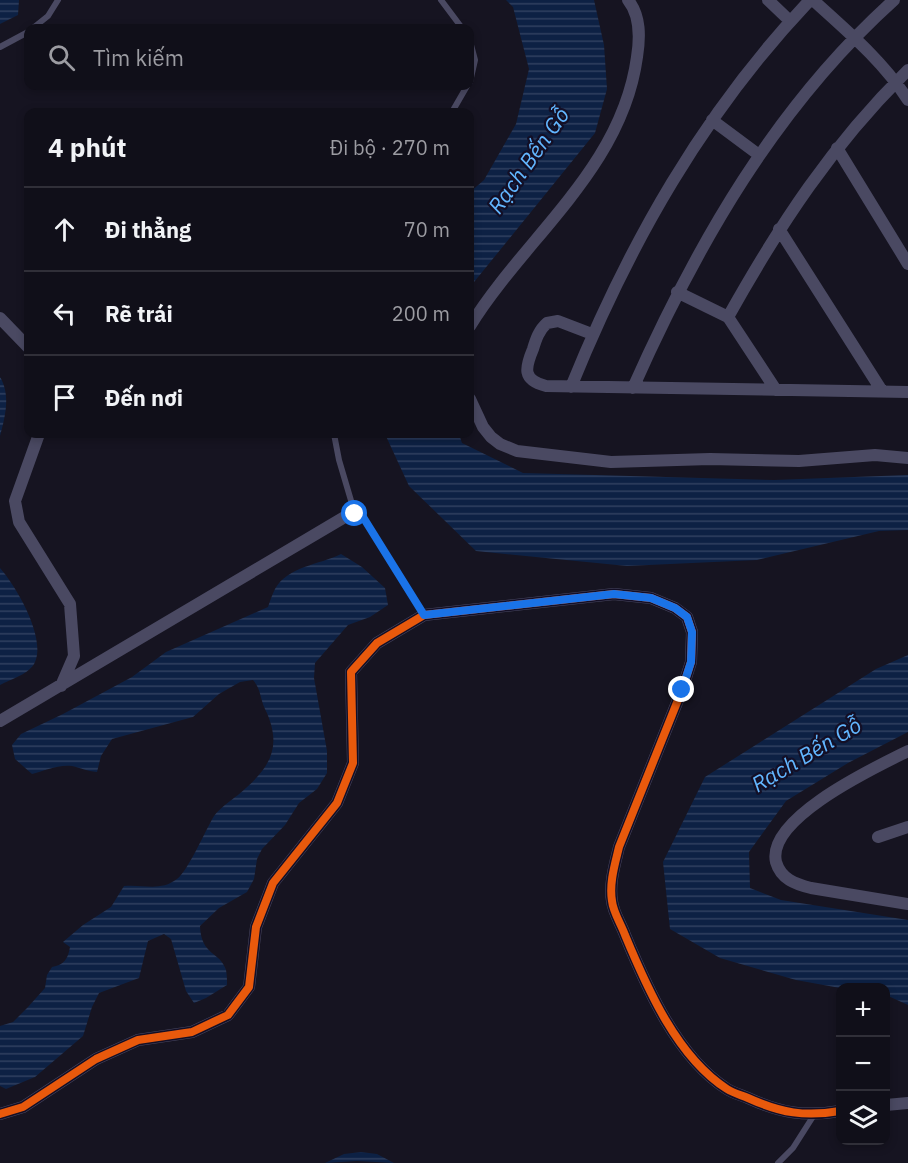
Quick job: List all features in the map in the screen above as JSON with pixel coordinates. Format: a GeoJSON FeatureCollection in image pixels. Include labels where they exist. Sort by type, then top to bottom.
{"type":"FeatureCollection","features":[{"type":"Feature","properties":{"kind":"street"},"geometry":{"type":"LineString","coordinates":[[474,320],[514,265],[596,164],[620,121],[635,71],[639,43],[637,16],[628,0]]}},
{"type":"Feature","properties":{"kind":"street"},"geometry":{"type":"LineString","coordinates":[[768,0],[790,21]]}},
{"type":"Feature","properties":{"kind":"street"},"geometry":{"type":"LineString","coordinates":[[571,387],[592,334],[654,210],[712,120],[790,21],[812,0],[855,38],[896,82],[908,100]]}},
{"type":"Feature","properties":{"kind":"street"},"geometry":{"type":"LineString","coordinates":[[633,388],[677,292],[759,154],[792,111],[855,38],[894,0]]}},
{"type":"Feature","properties":{"kind":"street"},"geometry":{"type":"LineString","coordinates":[[728,317],[779,229],[806,189],[865,114],[908,70]]}},
{"type":"Feature","properties":{"kind":"street"},"geometry":{"type":"LineString","coordinates":[[712,120],[759,154]]}},
{"type":"Feature","properties":{"kind":"street"},"geometry":{"type":"LineString","coordinates":[[837,148],[908,264]]}},
{"type":"Feature","properties":{"kind":"street"},"geometry":{"type":"LineString","coordinates":[[779,229],[882,391]]}},
{"type":"Feature","properties":{"kind":"street"},"geometry":{"type":"LineString","coordinates":[[677,292],[728,317],[776,390]]}},
{"type":"Feature","properties":{"kind":"street"},"geometry":{"type":"LineString","coordinates":[[0,318],[24,343]]}},
{"type":"Feature","properties":{"kind":"street"},"geometry":{"type":"LineString","coordinates":[[592,334],[558,321],[547,323],[539,332],[526,367],[531,380],[538,384],[571,387],[908,392]]}},
{"type":"Feature","properties":{"kind":"street"},"geometry":{"type":"LineString","coordinates":[[474,408],[483,427],[491,437],[517,452],[611,462],[710,459],[791,462],[875,455],[908,458]]}},
{"type":"Feature","properties":{"kind":"street"},"geometry":{"type":"LineString","coordinates":[[38,438],[15,501],[19,522],[70,604],[74,656],[61,686]]}},
{"type":"Feature","properties":{"kind":"street"},"geometry":{"type":"LineString","coordinates":[[0,721],[348,515],[355,514]]}},
{"type":"Feature","properties":{"kind":"street"},"geometry":{"type":"LineString","coordinates":[[0,1114],[23,1107],[96,1059],[138,1040],[192,1032],[228,1015],[249,987],[256,927],[273,882],[337,803],[352,763],[351,672],[376,643],[424,615],[614,594],[651,598],[675,608],[687,617],[692,632],[691,662],[682,690],[619,847],[612,874],[612,902],[643,979],[667,1022],[691,1055],[708,1074],[727,1089],[772,1109],[794,1114],[836,1112]]}},
{"type":"Feature","properties":{"kind":"street"},"geometry":{"type":"LineString","coordinates":[[908,750],[846,783],[798,817],[780,839],[776,858],[778,868],[784,877],[795,884],[908,904]]}},
{"type":"Feature","properties":{"kind":"street"},"geometry":{"type":"LineString","coordinates":[[878,837],[908,827]]}},
{"type":"Feature","properties":{"kind":"street"},"geometry":{"type":"LineString","coordinates":[[890,1105],[908,1103]]}},
{"type":"Feature","properties":{"kind":"lane"},"geometry":{"type":"LineString","coordinates":[[38,24],[48,16],[58,0]]}},
{"type":"Feature","properties":{"kind":"lane"},"geometry":{"type":"LineString","coordinates":[[441,0],[459,24]]}},
{"type":"Feature","properties":{"kind":"lane"},"geometry":{"type":"LineString","coordinates":[[0,47],[24,34]]}},
{"type":"Feature","properties":{"kind":"lane"},"geometry":{"type":"LineString","coordinates":[[454,108],[465,90]]}},
{"type":"Feature","properties":{"kind":"lane"},"geometry":{"type":"LineString","coordinates":[[335,438],[355,514],[363,517],[424,615]]}},
{"type":"Feature","properties":{"kind":"lane"},"geometry":{"type":"LineString","coordinates":[[778,1163],[793,1148],[814,1114]]}},
{"type":"Feature","properties":{"kind":"water"},"geometry":{"type":"Polygon","coordinates":[[[0,0],[19,0],[18,15],[0,24],[0,0]]]}},
{"type":"Feature","properties":{"kind":"water","name":"Rạch Bến Gỗ"},"geometry":{"type":"Polygon","coordinates":[[[506,0],[594,0],[604,45],[607,89],[595,133],[474,282],[474,189],[484,180],[516,124],[529,69],[513,7],[506,0]]]}},
{"type":"Feature","properties":{"kind":"water"},"geometry":{"type":"Polygon","coordinates":[[[0,377],[6,399],[0,436],[0,377]]]}},
{"type":"Feature","properties":{"kind":"water"},"geometry":{"type":"Polygon","coordinates":[[[387,438],[460,438],[462,443],[523,473],[774,480],[908,475],[908,530],[879,531],[757,560],[627,566],[476,551],[409,486],[387,438]]]}},
{"type":"Feature","properties":{"kind":"water"},"geometry":{"type":"Polygon","coordinates":[[[341,554],[362,567],[385,588],[388,605],[370,617],[348,625],[315,663],[314,678],[327,751],[327,773],[317,789],[299,803],[285,825],[262,849],[257,859],[254,879],[247,892],[219,908],[200,926],[204,943],[220,959],[226,970],[227,985],[194,1003],[186,991],[171,939],[164,934],[148,941],[139,978],[99,993],[83,1036],[35,1077],[6,1089],[0,1086],[0,1026],[13,1022],[45,988],[47,975],[52,967],[65,961],[68,955],[70,947],[63,942],[83,925],[111,907],[124,886],[158,886],[177,879],[191,860],[214,816],[249,785],[265,767],[273,746],[273,735],[259,690],[253,680],[240,682],[219,694],[193,717],[112,739],[101,756],[97,772],[67,766],[32,774],[15,759],[12,745],[21,734],[132,677],[166,652],[268,607],[275,589],[288,575],[341,554]]]}},
{"type":"Feature","properties":{"kind":"water"},"geometry":{"type":"Polygon","coordinates":[[[0,568],[28,612],[36,639],[37,652],[35,662],[29,670],[0,685],[0,568]]]}},
{"type":"Feature","properties":{"kind":"water","name":"Rạch Bến Gỗ"},"geometry":{"type":"Polygon","coordinates":[[[908,655],[908,732],[848,763],[786,801],[749,852],[750,888],[781,900],[908,920],[908,1005],[890,997],[890,983],[836,983],[836,987],[796,980],[720,958],[670,929],[663,862],[705,777],[876,669],[908,655]]]}},
{"type":"Feature","properties":{"kind":"water"},"geometry":{"type":"Polygon","coordinates":[[[361,1152],[377,1154],[394,1163],[357,1161],[325,1163],[344,1154],[361,1152]]]}},
{"type":"Feature","properties":{"kind":"cycle path"},"geometry":{"type":"LineString","coordinates":[[0,1114],[23,1107],[96,1059],[138,1040],[192,1032],[228,1015],[249,987],[256,927],[273,883],[337,803],[353,763],[351,672],[377,643],[424,615],[614,594],[651,598],[675,608],[687,617],[692,632],[691,662],[682,690],[619,847],[611,887],[615,914],[666,1020],[693,1059],[709,1075],[734,1093],[782,1110],[816,1114],[836,1112]]}},
{"type":"Feature","properties":{"kind":"route"},"geometry":{"type":"LineString","coordinates":[[355,514],[363,517],[424,615],[614,594],[651,598],[675,608],[687,617],[692,632],[691,662],[682,690]]}}]}
